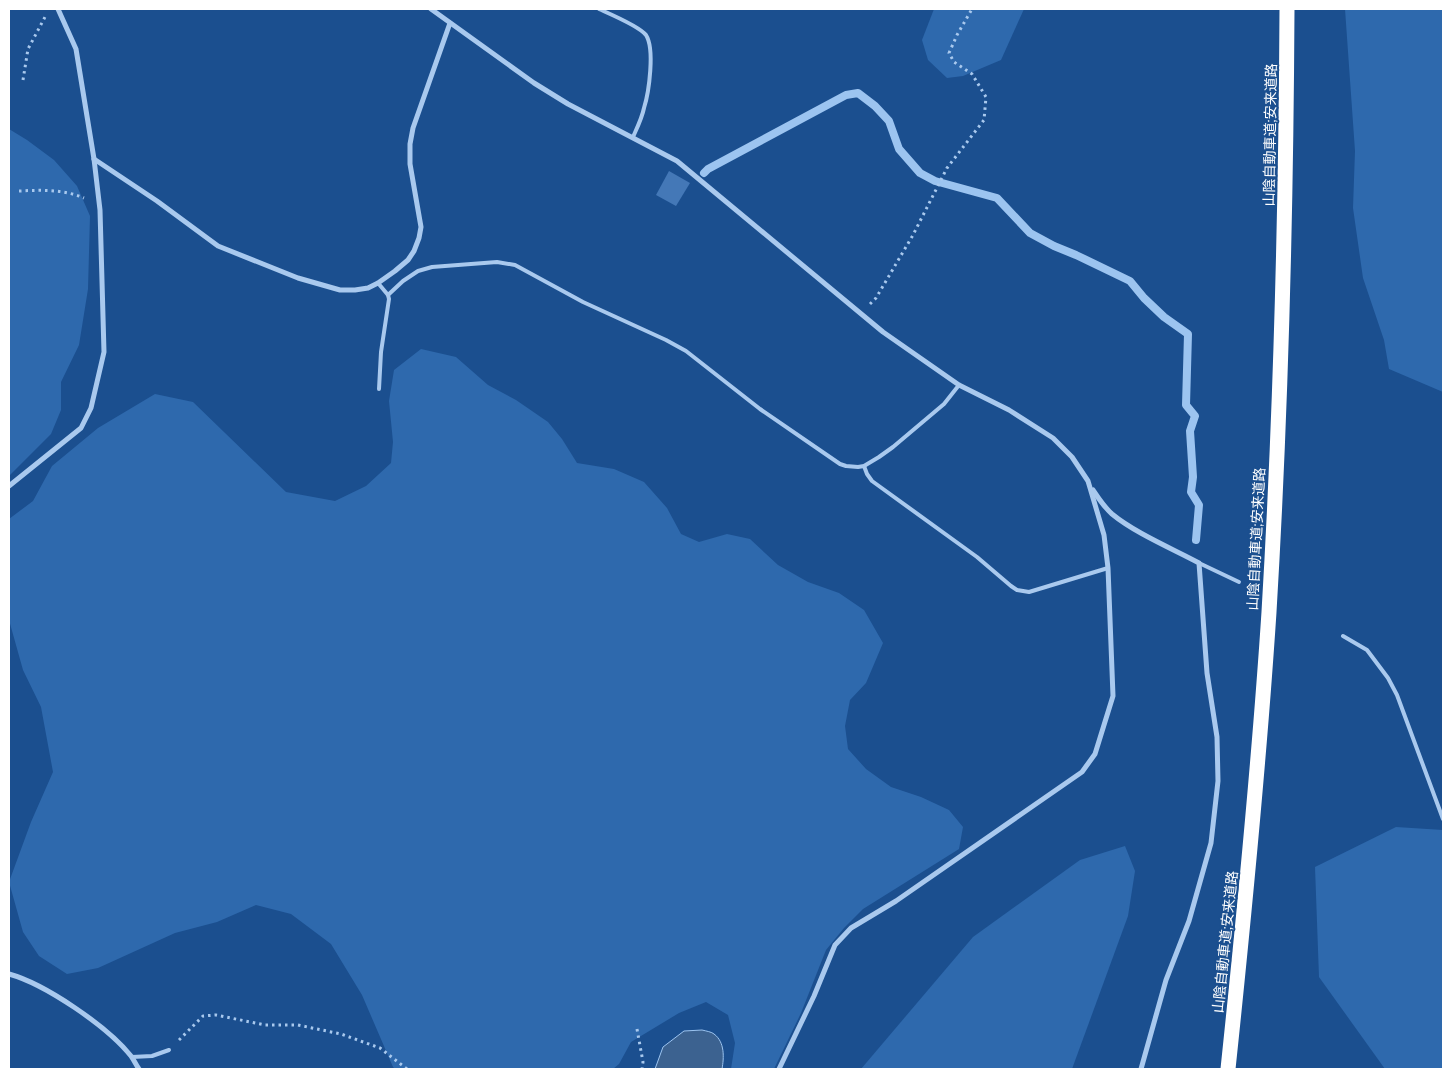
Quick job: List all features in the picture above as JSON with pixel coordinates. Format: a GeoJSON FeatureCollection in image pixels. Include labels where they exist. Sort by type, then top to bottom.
{"type":"FeatureCollection","features":[{"type":"Feature","properties":{"kind":"highway","name":"山陰自動車道;安来道路"},"geometry":{"type":"LineString","coordinates":[[1228,1069],[1250,857],[1269,612],[1280,386],[1287,131],[1287,9]]}},
{"type":"Feature","properties":{"kind":"street"},"geometry":{"type":"LineString","coordinates":[[9,486],[81,428],[91,408],[104,352],[100,205],[94,159],[76,49],[58,9]]}},
{"type":"Feature","properties":{"kind":"street"},"geometry":{"type":"LineString","coordinates":[[431,9],[534,83],[568,104],[676,161],[861,314],[916,356],[959,385],[1009,410],[1053,438],[1072,457],[1100,502],[1112,514],[1134,529],[1199,562],[1207,673],[1217,737],[1218,781],[1210,843],[1189,921],[1166,980],[1141,1069]]}},
{"type":"Feature","properties":{"kind":"street"},"geometry":{"type":"LineString","coordinates":[[94,159],[158,201],[218,246],[298,278],[340,290],[368,288],[378,283],[408,260],[420,238],[421,227],[410,164],[410,144],[413,128],[450,23]]}},
{"type":"Feature","properties":{"kind":"street"},"geometry":{"type":"LineString","coordinates":[[779,1069],[814,996],[835,945],[851,928],[896,901],[1082,772],[1095,754],[1112,696],[1108,568],[1104,535],[1088,480]]}},
{"type":"Feature","properties":{"kind":"street"},"geometry":{"type":"LineString","coordinates":[[9,974],[21,977],[48,991],[78,1010],[121,1045],[132,1057],[139,1069]]}},
{"type":"Feature","properties":{"kind":"lane"},"geometry":{"type":"LineString","coordinates":[[598,9],[641,31],[650,44],[649,89],[644,110],[633,137]]}},
{"type":"Feature","properties":{"kind":"lane"},"geometry":{"type":"LineString","coordinates":[[388,294],[418,271],[432,267],[497,262],[514,265],[583,302],[686,351],[760,409],[840,464],[852,468],[864,466],[893,447],[944,404],[959,385]]}},
{"type":"Feature","properties":{"kind":"lane"},"geometry":{"type":"LineString","coordinates":[[378,283],[388,294],[389,298],[381,352],[379,389]]}},
{"type":"Feature","properties":{"kind":"lane"},"geometry":{"type":"LineString","coordinates":[[864,466],[872,481],[977,557],[1017,590],[1029,592],[1108,568]]}},
{"type":"Feature","properties":{"kind":"lane"},"geometry":{"type":"LineString","coordinates":[[1199,562],[1239,582]]}},
{"type":"Feature","properties":{"kind":"lane"},"geometry":{"type":"LineString","coordinates":[[1343,636],[1367,650],[1388,678],[1397,695],[1443,818]]}},
{"type":"Feature","properties":{"kind":"lane"},"geometry":{"type":"LineString","coordinates":[[132,1057],[152,1056],[169,1050]]}},
{"type":"Feature","properties":{"kind":"path"},"geometry":{"type":"LineString","coordinates":[[23,80],[28,49],[49,9]]}},
{"type":"Feature","properties":{"kind":"path"},"geometry":{"type":"LineString","coordinates":[[861,314],[876,298],[913,235],[946,168],[984,120],[986,97],[972,74],[954,62],[949,53],[972,9]]}},
{"type":"Feature","properties":{"kind":"path"},"geometry":{"type":"LineString","coordinates":[[18,191],[71,192],[100,205]]}},
{"type":"Feature","properties":{"kind":"path"},"geometry":{"type":"LineString","coordinates":[[169,1050],[203,1016],[216,1015],[265,1025],[298,1025],[341,1034],[380,1048],[407,1069]]}},
{"type":"Feature","properties":{"kind":"path"},"geometry":{"type":"LineString","coordinates":[[638,1029],[643,1062],[642,1069]]}},
{"type":"Feature","properties":{"kind":"shaded area"},"geometry":{"type":"Polygon","coordinates":[[[934,9],[1024,9],[1001,60],[963,76],[947,78],[928,60],[922,40],[934,9]]]}},
{"type":"Feature","properties":{"kind":"shaded area"},"geometry":{"type":"Polygon","coordinates":[[[1345,9],[1443,9],[1443,392],[1389,369],[1384,340],[1363,278],[1353,208],[1355,151],[1345,9]]]}},
{"type":"Feature","properties":{"kind":"shaded area"},"geometry":{"type":"Polygon","coordinates":[[[9,129],[54,160],[77,186],[90,216],[88,289],[79,345],[61,382],[61,410],[51,434],[9,476],[9,129]]]}},
{"type":"Feature","properties":{"kind":"shaded area"},"geometry":{"type":"Polygon","coordinates":[[[421,349],[456,357],[488,385],[516,400],[548,422],[562,439],[577,463],[614,469],[644,482],[667,508],[681,534],[699,542],[727,534],[750,539],[778,565],[808,582],[839,593],[864,610],[883,643],[866,683],[850,700],[845,726],[848,749],[866,769],[891,787],[921,797],[949,810],[963,827],[959,849],[863,909],[844,928],[826,950],[801,1013],[774,1069],[731,1069],[735,1043],[728,1015],[706,1002],[679,1013],[631,1042],[619,1064],[613,1069],[395,1069],[362,995],[331,944],[291,914],[256,905],[217,922],[175,933],[98,968],[67,974],[39,956],[23,932],[9,882],[31,822],[53,772],[41,707],[23,670],[9,620],[9,519],[33,501],[52,466],[98,428],[155,394],[193,402],[286,492],[335,501],[366,486],[391,463],[393,442],[389,401],[394,370],[421,349]]]}},
{"type":"Feature","properties":{"kind":"shaded area"},"geometry":{"type":"Polygon","coordinates":[[[1396,827],[1443,830],[1443,1069],[1385,1069],[1319,977],[1315,867],[1396,827]]]}},
{"type":"Feature","properties":{"kind":"shaded area"},"geometry":{"type":"Polygon","coordinates":[[[1125,846],[1135,871],[1128,916],[1072,1069],[861,1069],[973,937],[1080,860],[1125,846]]]}},
{"type":"Feature","properties":{"kind":"shaded area"},"geometry":{"type":"Polygon","coordinates":[[[702,1030],[713,1033],[718,1037],[722,1046],[722,1069],[655,1069],[663,1047],[684,1031],[702,1030]]]}},
{"type":"Feature","properties":{"kind":"building"},"geometry":{"type":"Polygon","coordinates":[[[669,171],[690,183],[676,206],[656,195],[669,171]]]}},
{"type":"Feature","properties":{"kind":"waterway"},"geometry":{"type":"LineString","coordinates":[[704,173],[708,169],[846,95],[858,93],[875,106],[889,121],[899,149],[920,173],[935,181],[997,198],[1030,233],[1130,281],[1164,317],[1188,334],[1186,405],[1195,416],[1190,431],[1193,477],[1191,492],[1199,505],[1196,540]]}}]}
